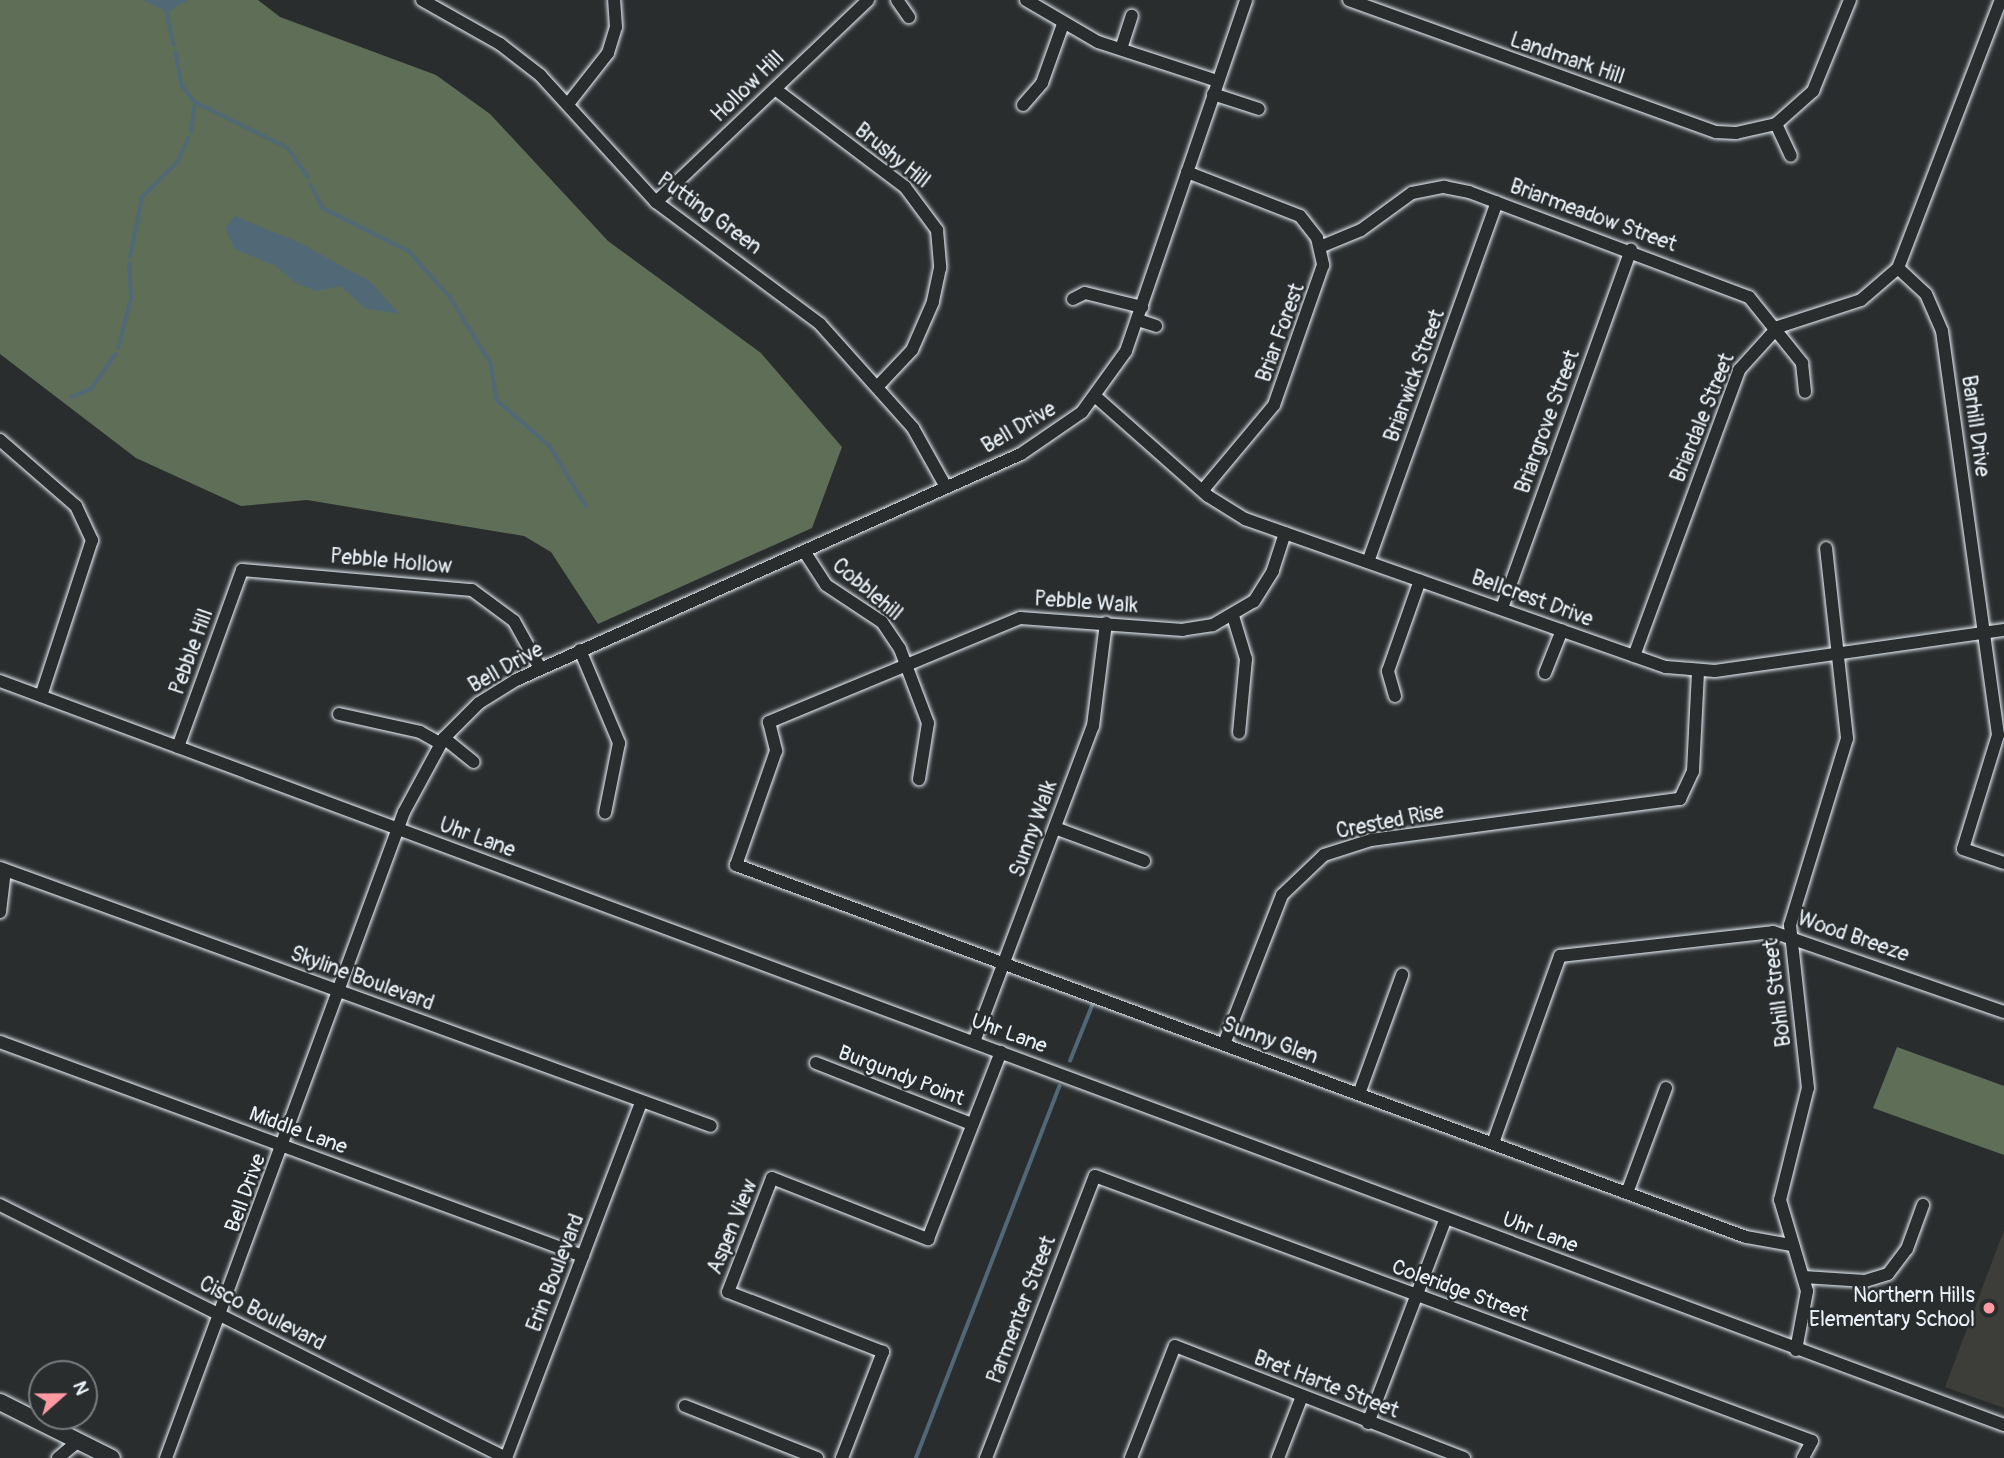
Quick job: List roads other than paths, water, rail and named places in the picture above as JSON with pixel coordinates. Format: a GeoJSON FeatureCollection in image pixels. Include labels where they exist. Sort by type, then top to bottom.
{"type":"FeatureCollection","features":[{"type":"Feature","properties":{"kind":"main road"},"geometry":{"type":"LineString","coordinates":[[0,1402],[112,1458]]}},
{"type":"Feature","properties":{"kind":"street","name":"Putting Green"},"geometry":{"type":"LineString","coordinates":[[422,0],[500,44],[568,104],[656,202],[792,301],[878,386],[924,443],[946,487]]}},
{"type":"Feature","properties":{"kind":"street"},"geometry":{"type":"LineString","coordinates":[[568,104],[608,53],[617,27],[614,0]]}},
{"type":"Feature","properties":{"kind":"street","name":"Hollow Hill"},"geometry":{"type":"LineString","coordinates":[[656,202],[868,0]]}},
{"type":"Feature","properties":{"kind":"street"},"geometry":{"type":"LineString","coordinates":[[897,0],[909,17]]}},
{"type":"Feature","properties":{"kind":"street"},"geometry":{"type":"LineString","coordinates":[[1026,0],[1063,24],[1259,109]]}},
{"type":"Feature","properties":{"kind":"street","name":"Bell Drive"},"geometry":{"type":"LineString","coordinates":[[166,1458],[222,1315],[398,830],[442,741],[479,703],[540,668],[1043,442],[1096,397],[1138,320],[1246,0]]}},
{"type":"Feature","properties":{"kind":"street","name":"Landmark Hill"},"geometry":{"type":"LineString","coordinates":[[1349,0],[1716,132],[1776,124]]}},
{"type":"Feature","properties":{"kind":"street"},"geometry":{"type":"LineString","coordinates":[[1791,156],[1776,124],[1813,91],[1850,0]]}},
{"type":"Feature","properties":{"kind":"street","name":"Briardale Street"},"geometry":{"type":"LineString","coordinates":[[1634,656],[1739,370],[1778,327],[1861,300],[1898,268],[2001,0]]}},
{"type":"Feature","properties":{"kind":"street"},"geometry":{"type":"LineString","coordinates":[[1121,49],[1132,16]]}},
{"type":"Feature","properties":{"kind":"street"},"geometry":{"type":"LineString","coordinates":[[1023,105],[1042,83],[1063,24]]}},
{"type":"Feature","properties":{"kind":"street","name":"Brushy Hill"},"geometry":{"type":"LineString","coordinates":[[775,89],[905,187],[937,230],[940,268],[933,302],[912,350],[878,386]]}},
{"type":"Feature","properties":{"kind":"street"},"geometry":{"type":"LineString","coordinates":[[1187,172],[1282,205],[1310,226],[1320,247]]}},
{"type":"Feature","properties":{"kind":"street","name":"Briarmeadow Street"},"geometry":{"type":"LineString","coordinates":[[1320,247],[1428,189],[1461,190],[1631,249],[1749,297],[1778,327],[1802,363],[1805,392]]}},
{"type":"Feature","properties":{"kind":"street","name":"Briarwick Street"},"geometry":{"type":"LineString","coordinates":[[1368,562],[1497,202]]}},
{"type":"Feature","properties":{"kind":"street","name":"Briar Forest"},"geometry":{"type":"LineString","coordinates":[[1203,491],[1280,393],[1320,282],[1320,247]]}},
{"type":"Feature","properties":{"kind":"street","name":"Briargrove Street"},"geometry":{"type":"LineString","coordinates":[[1502,608],[1631,249]]}},
{"type":"Feature","properties":{"kind":"street","name":"Barhill Drive"},"geometry":{"type":"LineString","coordinates":[[1898,268],[1926,294],[1942,331],[1984,632],[1996,755],[1964,849],[2004,863]]}},
{"type":"Feature","properties":{"kind":"street"},"geometry":{"type":"LineString","coordinates":[[1073,299],[1085,293],[1142,307]]}},
{"type":"Feature","properties":{"kind":"street"},"geometry":{"type":"LineString","coordinates":[[1138,320],[1156,326]]}},
{"type":"Feature","properties":{"kind":"street","name":"Bellcrest Drive"},"geometry":{"type":"LineString","coordinates":[[1096,397],[1203,491],[1233,513],[1634,656],[1698,672],[1840,655],[2004,630]]}},
{"type":"Feature","properties":{"kind":"street"},"geometry":{"type":"LineString","coordinates":[[1,444],[82,513],[92,540],[41,696]]}},
{"type":"Feature","properties":{"kind":"street","name":"Pebble Walk"},"geometry":{"type":"LineString","coordinates":[[736,865],[776,751],[769,722],[906,662],[1020,618],[1193,630],[1233,616],[1262,590],[1285,533]]}},
{"type":"Feature","properties":{"kind":"street","name":"Bohill Street"},"geometry":{"type":"LineString","coordinates":[[1796,1350],[1807,1312],[1804,1277],[1781,1210],[1782,1180],[1808,1088],[1790,934],[1796,894],[1845,752],[1840,655],[1826,548]]}},
{"type":"Feature","properties":{"kind":"street","name":"Cobblehill"},"geometry":{"type":"LineString","coordinates":[[804,551],[825,585],[887,628],[906,662],[928,723],[919,779]]}},
{"type":"Feature","properties":{"kind":"street","name":"Pebble Hollow"},"geometry":{"type":"LineString","coordinates":[[242,570],[472,590],[513,621],[540,668]]}},
{"type":"Feature","properties":{"kind":"street","name":"Pebble Hill"},"geometry":{"type":"LineString","coordinates":[[178,747],[242,570]]}},
{"type":"Feature","properties":{"kind":"street"},"geometry":{"type":"LineString","coordinates":[[1395,696],[1390,663],[1420,580]]}},
{"type":"Feature","properties":{"kind":"street"},"geometry":{"type":"LineString","coordinates":[[1233,616],[1246,659],[1239,733]]}},
{"type":"Feature","properties":{"kind":"street","name":"Sunny Walk"},"geometry":{"type":"LineString","coordinates":[[974,1042],[1006,963],[1098,708],[1106,622]]}},
{"type":"Feature","properties":{"kind":"street"},"geometry":{"type":"LineString","coordinates":[[1545,673],[1562,630]]}},
{"type":"Feature","properties":{"kind":"street"},"geometry":{"type":"LineString","coordinates":[[580,650],[619,743],[605,813]]}},
{"type":"Feature","properties":{"kind":"street","name":"Crested Rise"},"geometry":{"type":"LineString","coordinates":[[1224,1044],[1282,895],[1324,855],[1371,840],[1680,799],[1693,771],[1698,672]]}},
{"type":"Feature","properties":{"kind":"street","name":"Uhr Lane"},"geometry":{"type":"LineString","coordinates":[[0,681],[2004,1425]]}},
{"type":"Feature","properties":{"kind":"street"},"geometry":{"type":"LineString","coordinates":[[339,714],[420,732],[442,741],[474,762]]}},
{"type":"Feature","properties":{"kind":"street"},"geometry":{"type":"LineString","coordinates":[[1055,828],[1144,860]]}},
{"type":"Feature","properties":{"kind":"street","name":"Sunny Glen"},"geometry":{"type":"LineString","coordinates":[[736,865],[1746,1237],[1791,1245]]}},
{"type":"Feature","properties":{"kind":"street"},"geometry":{"type":"LineString","coordinates":[[0,912],[2,869]]}},
{"type":"Feature","properties":{"kind":"street","name":"Skyline Boulevard"},"geometry":{"type":"LineString","coordinates":[[2,869],[710,1126]]}},
{"type":"Feature","properties":{"kind":"street","name":"Wood Breeze"},"geometry":{"type":"LineString","coordinates":[[1493,1143],[1560,956],[1756,931],[1790,934],[2004,1012]]}},
{"type":"Feature","properties":{"kind":"street"},"geometry":{"type":"LineString","coordinates":[[1359,1094],[1402,975]]}},
{"type":"Feature","properties":{"kind":"street","name":"Middle Lane"},"geometry":{"type":"LineString","coordinates":[[0,1042],[583,1256]]}},
{"type":"Feature","properties":{"kind":"street","name":"Aspen View"},"geometry":{"type":"LineString","coordinates":[[842,1458],[883,1352],[728,1292],[737,1266],[772,1178],[928,1239],[1001,1052]]}},
{"type":"Feature","properties":{"kind":"street","name":"Burgundy Point"},"geometry":{"type":"LineString","coordinates":[[817,1063],[972,1124]]}},
{"type":"Feature","properties":{"kind":"street"},"geometry":{"type":"LineString","coordinates":[[1627,1193],[1666,1088]]}},
{"type":"Feature","properties":{"kind":"street","name":"Erin Boulevard"},"geometry":{"type":"LineString","coordinates":[[506,1458],[641,1102]]}},
{"type":"Feature","properties":{"kind":"street","name":"Coleridge Street"},"geometry":{"type":"LineString","coordinates":[[1095,1176],[1812,1441],[1803,1458]]}},
{"type":"Feature","properties":{"kind":"street","name":"Parmenter Street"},"geometry":{"type":"LineString","coordinates":[[986,1458],[1095,1176]]}},
{"type":"Feature","properties":{"kind":"street","name":"Cisco Boulevard"},"geometry":{"type":"LineString","coordinates":[[0,1205],[506,1458]]}},
{"type":"Feature","properties":{"kind":"street"},"geometry":{"type":"LineString","coordinates":[[1804,1277],[1865,1281],[1888,1274],[1907,1249],[1923,1205]]}},
{"type":"Feature","properties":{"kind":"street"},"geometry":{"type":"LineString","coordinates":[[1368,1423],[1447,1218]]}},
{"type":"Feature","properties":{"kind":"street","name":"Bret Harte Street"},"geometry":{"type":"LineString","coordinates":[[1131,1458],[1175,1346],[1464,1458]]}},
{"type":"Feature","properties":{"kind":"street"},"geometry":{"type":"LineString","coordinates":[[1278,1458],[1302,1396]]}},
{"type":"Feature","properties":{"kind":"street"},"geometry":{"type":"LineString","coordinates":[[685,1406],[817,1458]]}},
{"type":"Feature","properties":{"kind":"street"},"geometry":{"type":"LineString","coordinates":[[58,1458],[78,1441]]}},
{"type":"Feature","properties":{"kind":"street"},"geometry":{"type":"LineString","coordinates":[[77,1458],[78,1441]]}},
{"type":"Feature","properties":{"kind":"water"},"geometry":{"type":"Polygon","coordinates":[[[142,0],[188,0],[168,12],[142,0]]]}},
{"type":"Feature","properties":{"kind":"water"},"geometry":{"type":"Polygon","coordinates":[[[235,216],[300,243],[371,282],[399,314],[365,308],[340,286],[317,291],[295,283],[276,266],[235,249],[225,228],[235,216]]]}},
{"type":"Feature","properties":{"kind":"waterway"},"geometry":{"type":"LineString","coordinates":[[164,0],[174,45]]}},
{"type":"Feature","properties":{"kind":"waterway"},"geometry":{"type":"LineString","coordinates":[[176,52],[182,85],[195,102],[288,148],[308,177]]}},
{"type":"Feature","properties":{"kind":"waterway"},"geometry":{"type":"LineString","coordinates":[[191,132],[195,102]]}},
{"type":"Feature","properties":{"kind":"waterway"},"geometry":{"type":"LineString","coordinates":[[130,257],[142,197],[177,163],[188,138]]}},
{"type":"Feature","properties":{"kind":"waterway"},"geometry":{"type":"LineString","coordinates":[[311,185],[323,208],[409,251],[450,297],[491,363],[497,400],[550,446],[586,506]]}},
{"type":"Feature","properties":{"kind":"waterway"},"geometry":{"type":"LineString","coordinates":[[118,348],[131,299],[129,263]]}},
{"type":"Feature","properties":{"kind":"waterway"},"geometry":{"type":"LineString","coordinates":[[71,397],[91,389],[116,354]]}},
{"type":"Feature","properties":{"kind":"waterway"},"geometry":{"type":"LineString","coordinates":[[1070,1061],[1092,1006]]}},
{"type":"Feature","properties":{"kind":"waterway"},"geometry":{"type":"LineString","coordinates":[[916,1458],[1059,1087]]}},
{"type":"Feature","properties":{"kind":"place","name":"Northern Hills Elementary School"},"geometry":{"type":"Point","coordinates":[1989,1308]}}]}
